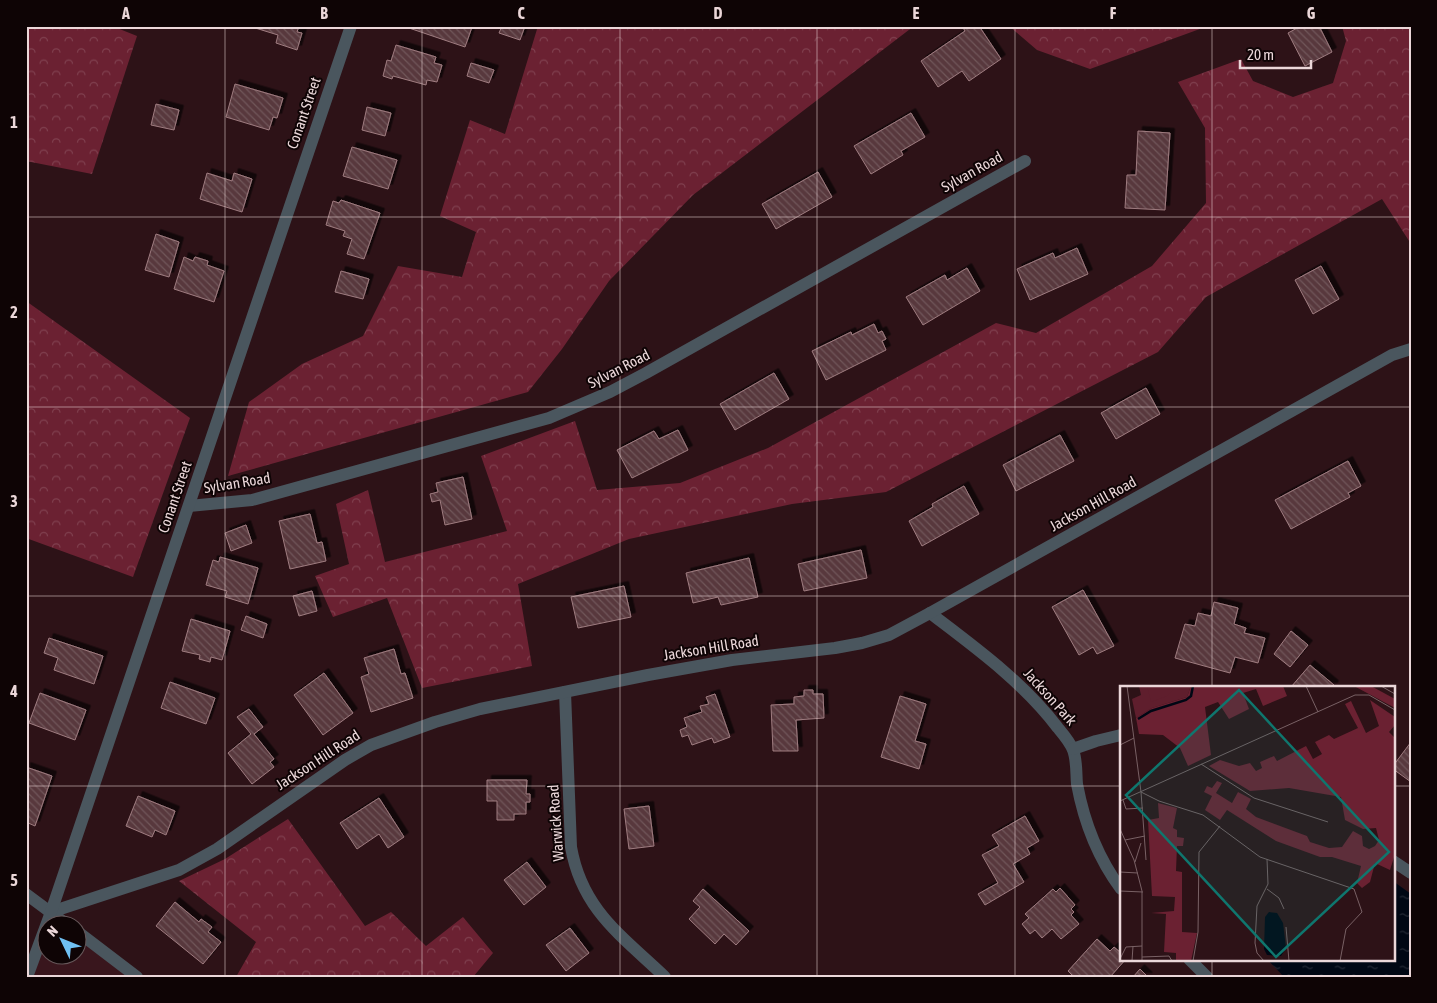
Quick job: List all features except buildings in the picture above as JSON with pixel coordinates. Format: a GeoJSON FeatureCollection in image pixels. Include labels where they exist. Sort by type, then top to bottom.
{"type":"FeatureCollection","features":[{"type":"Feature","properties":{"kind":"street","name":"Conant Street"},"geometry":{"type":"LineString","coordinates":[[27,977],[51,912],[351,26]]}},
{"type":"Feature","properties":{"kind":"street","name":"Sylvan Road"},"geometry":{"type":"LineString","coordinates":[[189,506],[252,500],[549,418],[579,407],[646,373],[1025,161]]}},
{"type":"Feature","properties":{"kind":"street","name":"Jackson Hill Road"},"geometry":{"type":"LineString","coordinates":[[51,912],[179,870],[217,849],[339,764],[371,745],[435,722],[480,709],[685,668],[862,643],[889,635],[930,614],[1392,355],[1411,349]]}},
{"type":"Feature","properties":{"kind":"street","name":"Jackson Park"},"geometry":{"type":"LineString","coordinates":[[930,614],[1015,682],[1053,721],[1073,749],[1078,785],[1091,835],[1109,873],[1120,888]]}},
{"type":"Feature","properties":{"kind":"street","name":"Warwick Road"},"geometry":{"type":"LineString","coordinates":[[565,692],[574,866],[586,894],[602,916],[665,977]]}},
{"type":"Feature","properties":{"kind":"street"},"geometry":{"type":"LineString","coordinates":[[1073,749],[1120,735]]}},
{"type":"Feature","properties":{"kind":"street"},"geometry":{"type":"LineString","coordinates":[[1394,862],[1411,873]]}},
{"type":"Feature","properties":{"kind":"street"},"geometry":{"type":"LineString","coordinates":[[26,894],[56,916]]}},
{"type":"Feature","properties":{"kind":"street"},"geometry":{"type":"LineString","coordinates":[[88,940],[137,977]]}},
{"type":"Feature","properties":{"kind":"street"},"geometry":{"type":"LineString","coordinates":[[1191,960],[1207,977]]}},
{"type":"Feature","properties":{"kind":"shaded area"},"geometry":{"type":"Polygon","coordinates":[[[88,940],[137,977],[27,977],[38,947],[38,966],[88,966],[88,940]]]}},
{"type":"Feature","properties":{"kind":"green space"},"geometry":{"type":"Polygon","coordinates":[[[26,26],[112,26],[137,36],[92,174],[26,161],[26,26]]]}},
{"type":"Feature","properties":{"kind":"green space"},"geometry":{"type":"Polygon","coordinates":[[[538,26],[914,26],[693,195],[609,281],[562,349],[528,392],[228,476],[249,402],[302,364],[363,336],[398,266],[462,277],[476,232],[440,216],[470,120],[505,134],[538,26]]]}},
{"type":"Feature","properties":{"kind":"green space"},"geometry":{"type":"Polygon","coordinates":[[[1009,26],[1208,26],[1090,69],[1037,50],[1009,26]]]}},
{"type":"Feature","properties":{"kind":"green space"},"geometry":{"type":"Polygon","coordinates":[[[1342,26],[1411,26],[1411,244],[1382,199],[1206,297],[1158,352],[886,492],[792,504],[629,539],[518,584],[532,666],[422,688],[387,598],[333,617],[315,576],[349,564],[336,504],[368,490],[385,562],[507,531],[481,456],[575,421],[597,490],[680,483],[768,448],[996,323],[1036,333],[1152,266],[1206,203],[1205,128],[1178,82],[1241,59],[1253,81],[1293,97],[1333,83],[1346,41],[1342,26]]]}},
{"type":"Feature","properties":{"kind":"green space"},"geometry":{"type":"Polygon","coordinates":[[[26,301],[190,418],[133,577],[26,538],[26,301]]]}},
{"type":"Feature","properties":{"kind":"green space"},"geometry":{"type":"Polygon","coordinates":[[[288,819],[365,926],[391,912],[426,946],[463,917],[493,953],[473,977],[236,977],[256,942],[179,881],[225,859],[288,819]]]}},
{"type":"Feature","properties":{"kind":"water"},"geometry":{"type":"Polygon","coordinates":[[[1394,882],[1411,894],[1411,977],[1284,977],[1268,960],[1394,960],[1394,882]]]}}]}
